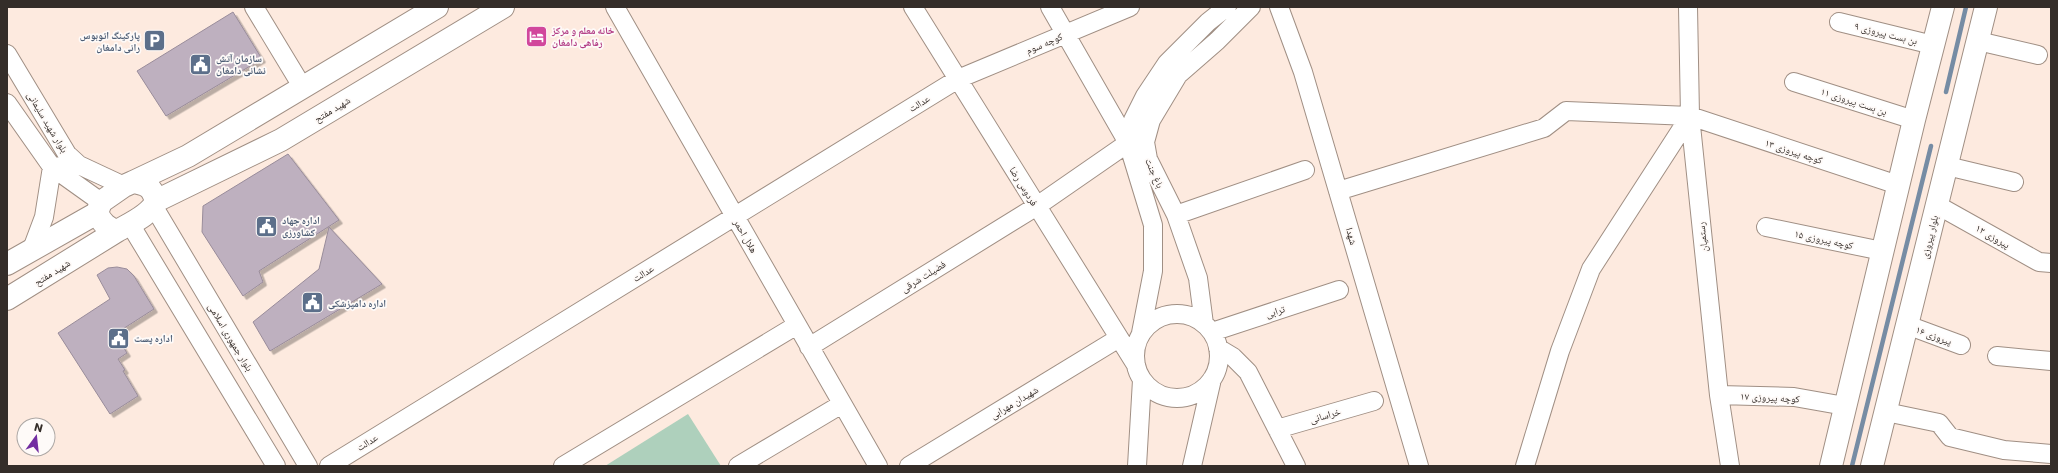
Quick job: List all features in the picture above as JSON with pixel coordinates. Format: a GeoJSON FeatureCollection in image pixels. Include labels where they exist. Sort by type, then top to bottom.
{"type":"FeatureCollection","features":[{"type":"Feature","properties":{"kind":"main road"},"geometry":{"type":"LineString","coordinates":[[7,264],[99,208],[128,184],[188,156],[437,7]]}},
{"type":"Feature","properties":{"kind":"main road","name":"شهید مفتح"},"geometry":{"type":"LineString","coordinates":[[7,299],[123,228],[155,204],[281,140],[503,7]]}},
{"type":"Feature","properties":{"kind":"main road"},"geometry":{"type":"LineString","coordinates":[[1831,466],[1898,185],[1943,7]]}},
{"type":"Feature","properties":{"kind":"main road","name":"بلوار پیروزی"},"geometry":{"type":"LineString","coordinates":[[1872,466],[1986,7]]}},
{"type":"Feature","properties":{"kind":"main road"},"geometry":{"type":"LineString","coordinates":[[128,184],[145,184],[150,187],[155,204]]}},
{"type":"Feature","properties":{"kind":"main road"},"geometry":{"type":"LineString","coordinates":[[99,208],[101,221],[109,228],[123,228]]}},
{"type":"Feature","properties":{"kind":"street"},"geometry":{"type":"LineString","coordinates":[[254,7],[303,88]]}},
{"type":"Feature","properties":{"kind":"street","name":"هلال احمر"},"geometry":{"type":"LineString","coordinates":[[615,7],[878,466]]}},
{"type":"Feature","properties":{"kind":"street","name":"فردوس رضا"},"geometry":{"type":"LineString","coordinates":[[913,7],[1139,372]]}},
{"type":"Feature","properties":{"kind":"street"},"geometry":{"type":"LineString","coordinates":[[1050,7],[1128,143]]}},
{"type":"Feature","properties":{"kind":"street","name":"کوچه سوم"},"geometry":{"type":"LineString","coordinates":[[958,79],[1130,7]]}},
{"type":"Feature","properties":{"kind":"street","name":"باغ جنت"},"geometry":{"type":"LineString","coordinates":[[1141,333],[1153,271],[1153,225],[1128,143],[1133,120],[1145,96],[1167,63],[1208,22],[1227,7]]}},
{"type":"Feature","properties":{"kind":"street","name":"باغ جنت"},"geometry":{"type":"LineString","coordinates":[[1211,335],[1198,278],[1176,215],[1148,159],[1146,142],[1151,120],[1178,75],[1217,41],[1251,7]]}},
{"type":"Feature","properties":{"kind":"street","name":"شهدا"},"geometry":{"type":"LineString","coordinates":[[1279,7],[1292,41],[1338,191],[1419,466]]}},
{"type":"Feature","properties":{"kind":"street","name":"رستمیان"},"geometry":{"type":"LineString","coordinates":[[1688,7],[1690,116],[1719,395],[1730,466]]}},
{"type":"Feature","properties":{"kind":"street","name":"بن بست پیروزی ۹"},"geometry":{"type":"LineString","coordinates":[[1839,22],[1933,45]]}},
{"type":"Feature","properties":{"kind":"street"},"geometry":{"type":"LineString","coordinates":[[1978,41],[2038,56]]}},
{"type":"Feature","properties":{"kind":"street","name":"بلوار شهید سلیمانی"},"geometry":{"type":"LineString","coordinates":[[7,54],[70,156],[79,165],[128,184]]}},
{"type":"Feature","properties":{"kind":"street","name":"عدالت"},"geometry":{"type":"LineString","coordinates":[[329,466],[958,79]]}},
{"type":"Feature","properties":{"kind":"street","name":"بن بست پیروزی ۱۱"},"geometry":{"type":"LineString","coordinates":[[1794,82],[1914,120]]}},
{"type":"Feature","properties":{"kind":"street","name":"بلوار شهید سلیمانی"},"geometry":{"type":"LineString","coordinates":[[7,103],[52,167],[99,208]]}},
{"type":"Feature","properties":{"kind":"street","name":"کوچه پیروزی ۱۳"},"geometry":{"type":"LineString","coordinates":[[1338,191],[1544,128],[1566,111],[1690,116],[1898,185]]}},
{"type":"Feature","properties":{"kind":"street"},"geometry":{"type":"LineString","coordinates":[[1513,466],[1527,460],[1560,351],[1591,269],[1690,116]]}},
{"type":"Feature","properties":{"kind":"street","name":"فضیلت شرقی"},"geometry":{"type":"LineString","coordinates":[[809,347],[1036,206],[1128,143]]}},
{"type":"Feature","properties":{"kind":"street"},"geometry":{"type":"LineString","coordinates":[[32,249],[44,217],[52,167],[63,166],[67,163],[70,156]]}},
{"type":"Feature","properties":{"kind":"street"},"geometry":{"type":"LineString","coordinates":[[1947,166],[2014,182]]}},
{"type":"Feature","properties":{"kind":"street"},"geometry":{"type":"LineString","coordinates":[[1176,215],[1305,170]]}},
{"type":"Feature","properties":{"kind":"street","name":"بلوار جمهوری اسلامی"},"geometry":{"type":"LineString","coordinates":[[155,204],[308,466]]}},
{"type":"Feature","properties":{"kind":"street","name":"پیروزی ۱۲"},"geometry":{"type":"LineString","coordinates":[[1937,204],[2038,262],[2051,263]]}},
{"type":"Feature","properties":{"kind":"street","name":"کوچه پیروزی ۱۵"},"geometry":{"type":"LineString","coordinates":[[1766,227],[1882,251]]}},
{"type":"Feature","properties":{"kind":"street"},"geometry":{"type":"LineString","coordinates":[[123,228],[276,466]]}},
{"type":"Feature","properties":{"kind":"street","name":"ترابی"},"geometry":{"type":"LineString","coordinates":[[1211,335],[1339,290]]}},
{"type":"Feature","properties":{"kind":"street"},"geometry":{"type":"LineString","coordinates":[[1137,466],[1139,372],[1135,348],[1141,333],[1151,323],[1164,316],[1178,314],[1192,317],[1248,372],[1296,466]]}},
{"type":"Feature","properties":{"kind":"street"},"geometry":{"type":"LineString","coordinates":[[563,466],[797,325]]}},
{"type":"Feature","properties":{"kind":"street","name":"پیروزی ۱۶"},"geometry":{"type":"LineString","coordinates":[[1907,325],[1961,345]]}},
{"type":"Feature","properties":{"kind":"street"},"geometry":{"type":"LineString","coordinates":[[1192,466],[1212,379],[1218,364],[1211,335]]}},
{"type":"Feature","properties":{"kind":"street","name":"شهیدان مهرابی"},"geometry":{"type":"LineString","coordinates":[[909,466],[1119,338]]}},
{"type":"Feature","properties":{"kind":"street"},"geometry":{"type":"LineString","coordinates":[[1997,356],[2051,361]]}},
{"type":"Feature","properties":{"kind":"street"},"geometry":{"type":"LineString","coordinates":[[1139,372],[1154,391],[1169,397],[1186,397],[1200,390],[1212,379]]}},
{"type":"Feature","properties":{"kind":"street","name":"کوچه پیروزی ۱۷"},"geometry":{"type":"LineString","coordinates":[[1719,395],[1794,397],[1845,406]]}},
{"type":"Feature","properties":{"kind":"street","name":"خراسانی"},"geometry":{"type":"LineString","coordinates":[[1277,429],[1374,401]]}},
{"type":"Feature","properties":{"kind":"street"},"geometry":{"type":"LineString","coordinates":[[738,466],[842,404]]}},
{"type":"Feature","properties":{"kind":"street"},"geometry":{"type":"LineString","coordinates":[[1886,412],[1939,423],[1950,436],[2004,450],[2051,454]]}},
{"type":"Feature","properties":{"kind":"green space"},"geometry":{"type":"Polygon","coordinates":[[[688,414],[721,466],[605,466],[688,414]]]}},
{"type":"Feature","properties":{"kind":"building","name":"سازمان آتش نشانی دامغان"},"geometry":{"type":"Polygon","coordinates":[[[233,12],[262,59],[166,116],[137,71],[233,12]]]}},
{"type":"Feature","properties":{"kind":"building","name":"اداره جهاد کشاورزی"},"geometry":{"type":"Polygon","coordinates":[[[288,154],[339,220],[259,271],[263,282],[243,296],[202,232],[203,206],[288,154]]]}},
{"type":"Feature","properties":{"kind":"building","name":"اداره دامپزشکی"},"geometry":{"type":"Polygon","coordinates":[[[329,227],[382,284],[270,351],[253,322],[319,269],[329,227]]]}},
{"type":"Feature","properties":{"kind":"building"},"geometry":{"type":"Polygon","coordinates":[[[117,267],[127,269],[134,276],[154,309],[115,334],[127,353],[118,359],[125,370],[123,371],[138,396],[110,414],[58,333],[110,299],[97,275],[108,268],[117,267]]]}},
{"type":"Feature","properties":{"kind":"waterway"},"geometry":{"type":"LineString","coordinates":[[1946,92],[1966,7]]}},
{"type":"Feature","properties":{"kind":"waterway"},"geometry":{"type":"LineString","coordinates":[[1852,466],[1931,146]]}},
{"type":"Feature","properties":{"kind":"place","name":"خانه معلم و مرکز رفاهی دامغان"},"geometry":{"type":"Point","coordinates":[537,36]}},
{"type":"Feature","properties":{"kind":"place","name":"پارکینگ اتوبوس رانی دامغان"},"geometry":{"type":"Point","coordinates":[155,41]}},
{"type":"Feature","properties":{"kind":"place","name":"سازمان آتش نشانی دامغان"},"geometry":{"type":"Point","coordinates":[201,64]}},
{"type":"Feature","properties":{"kind":"place","name":"اداره جهاد کشاورزی"},"geometry":{"type":"Point","coordinates":[266,226]}},
{"type":"Feature","properties":{"kind":"place","name":"اداره دامپزشکی"},"geometry":{"type":"Point","coordinates":[313,303]}},
{"type":"Feature","properties":{"kind":"place","name":"اداره پست"},"geometry":{"type":"Point","coordinates":[118,338]}}]}
